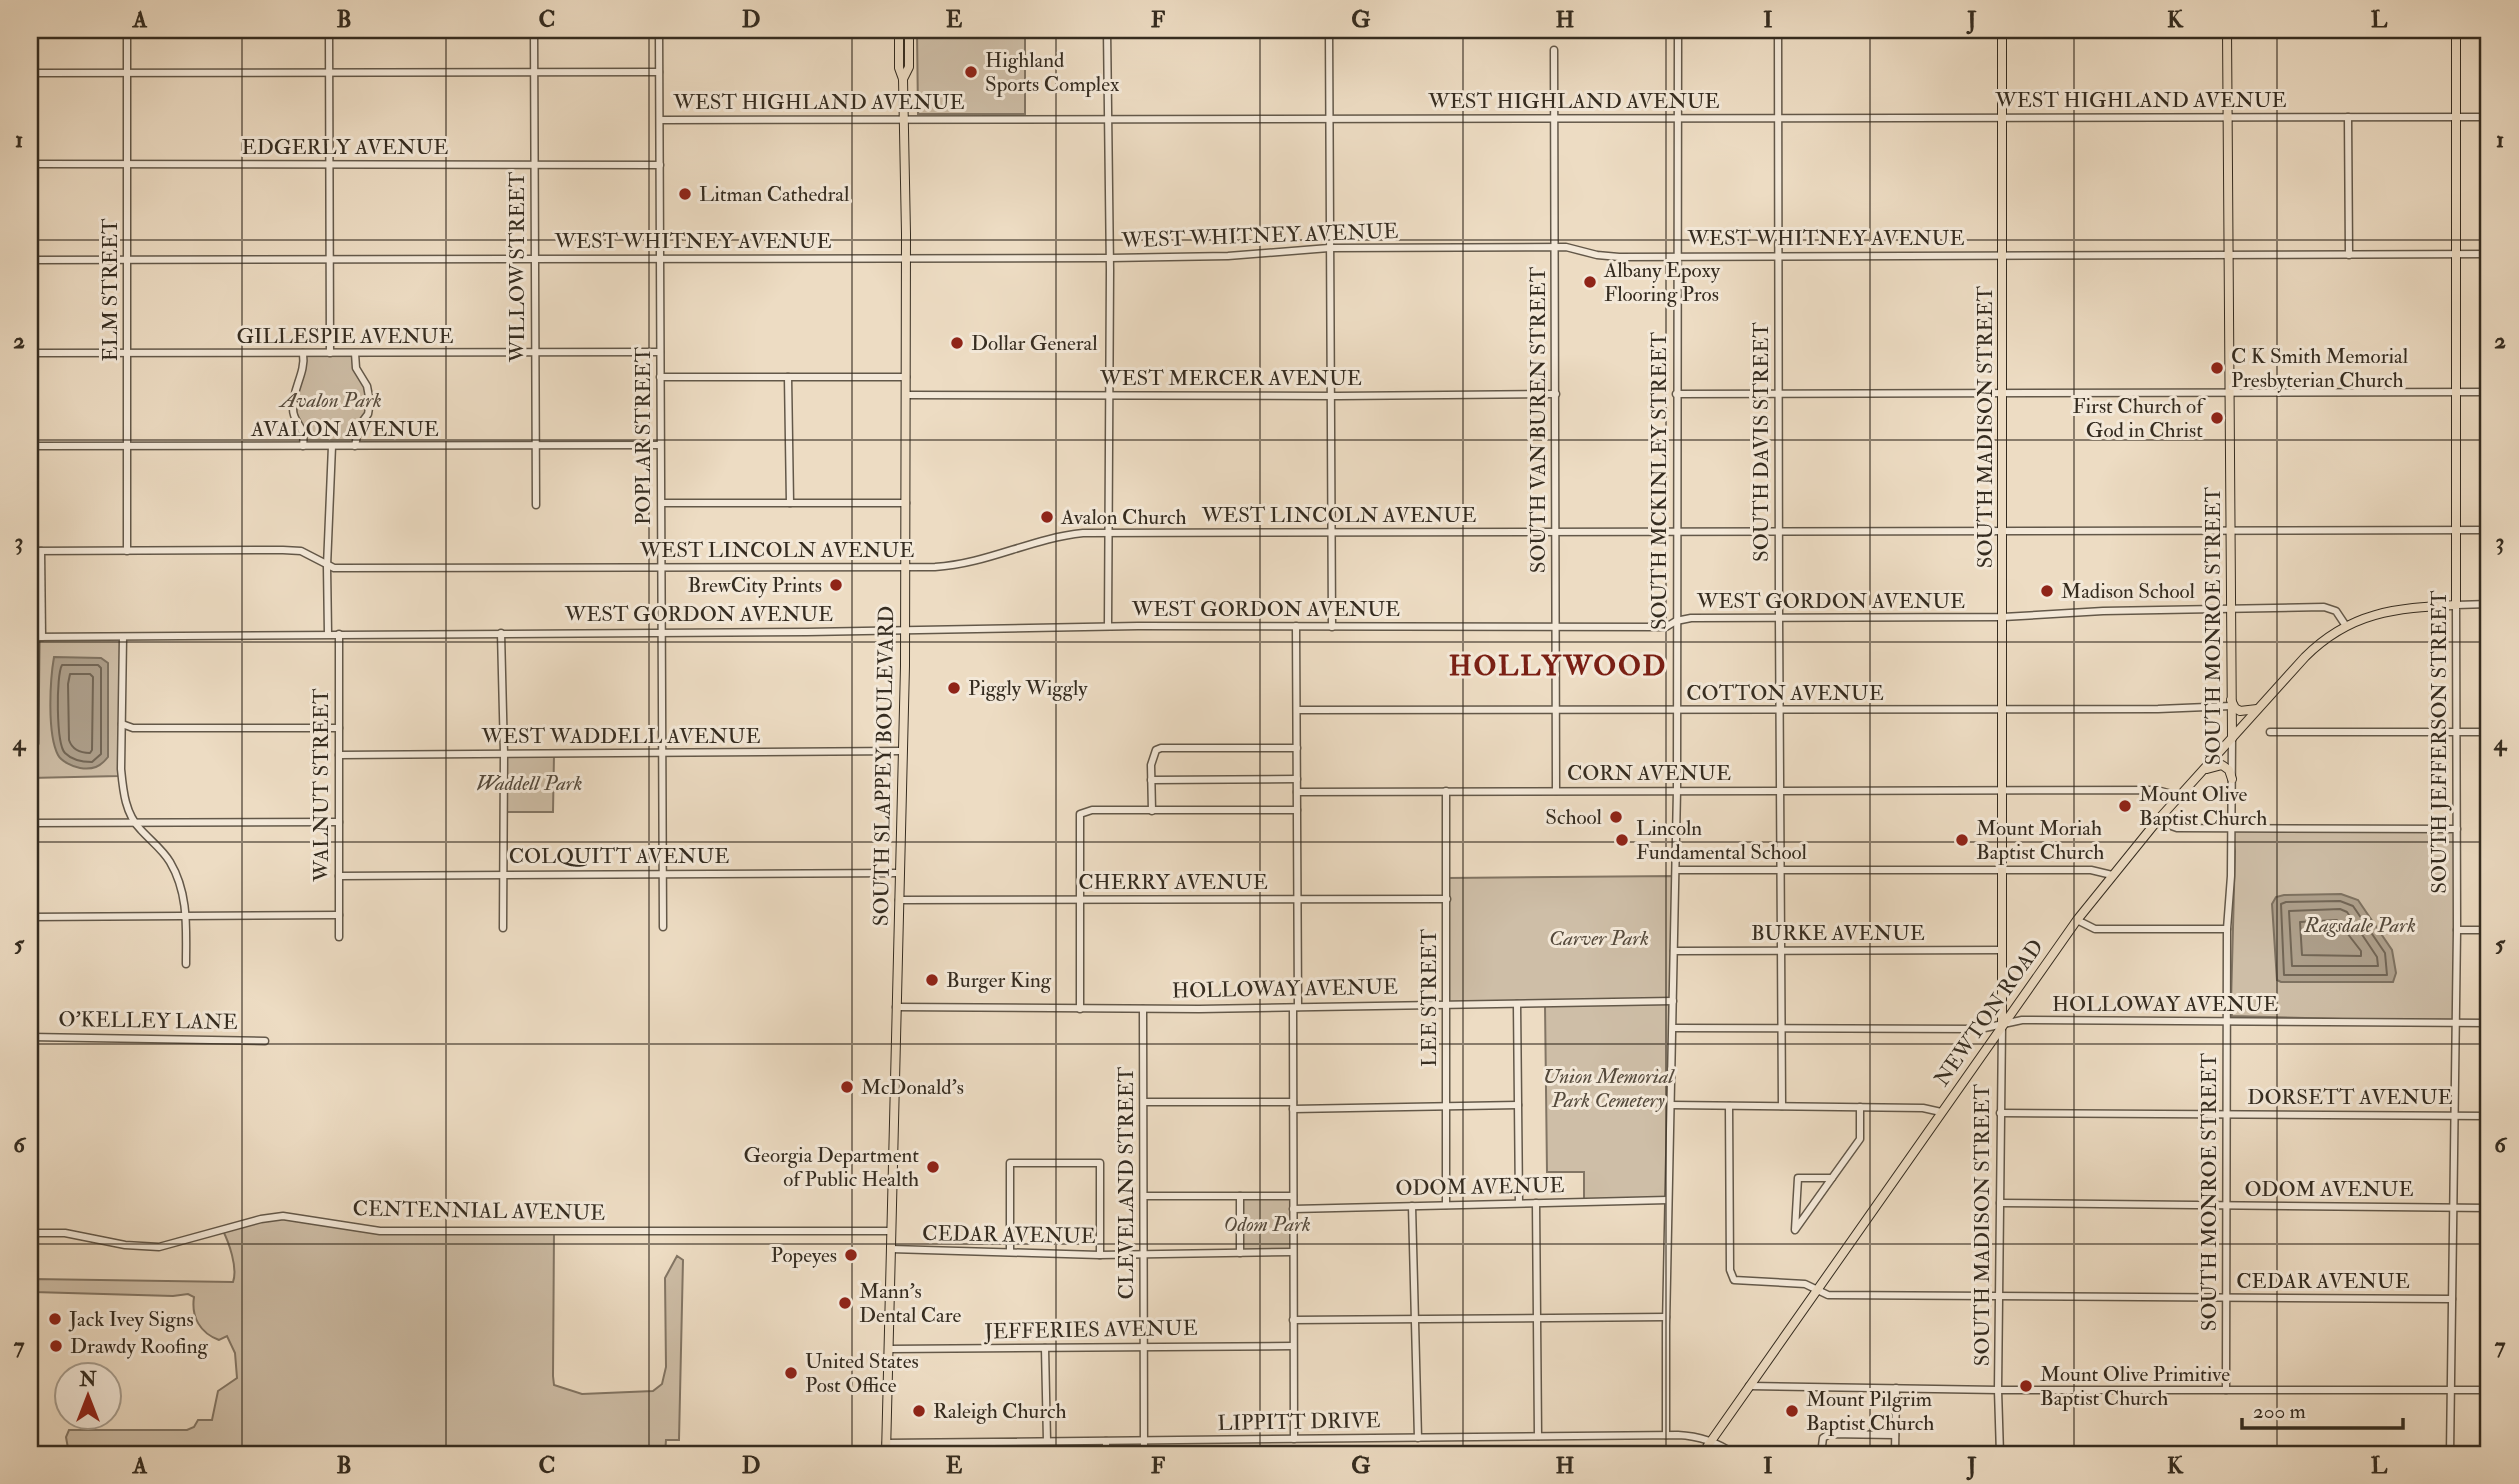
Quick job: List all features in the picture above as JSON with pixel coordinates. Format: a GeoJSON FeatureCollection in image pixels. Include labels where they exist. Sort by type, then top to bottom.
{"type":"FeatureCollection","features":[{"type":"Feature","properties":{"kind":"main road","name":"SOUTH SLAPPEY BOULEVARD"},"geometry":{"type":"LineString","coordinates":[[886,1454],[905,630],[904,121],[899,30]]}},
{"type":"Feature","properties":{"kind":"main road","name":"SOUTH SLAPPEY BOULEVARD"},"geometry":{"type":"LineString","coordinates":[[903,79],[909,67],[909,30]]}},
{"type":"Feature","properties":{"kind":"main road","name":"SOUTH MADISON STREET"},"geometry":{"type":"LineString","coordinates":[[2001,30],[2002,1024]]}},
{"type":"Feature","properties":{"kind":"main road","name":"SOUTH MONROE STREET"},"geometry":{"type":"LineString","coordinates":[[2227,30],[2232,738]]}},
{"type":"Feature","properties":{"kind":"main road","name":"SOUTH JEFFERSON STREET"},"geometry":{"type":"LineString","coordinates":[[2455,30],[2456,605]]}},
{"type":"Feature","properties":{"kind":"main road"},"geometry":{"type":"LineString","coordinates":[[2346,626],[2388,610],[2456,605]]}},
{"type":"Feature","properties":{"kind":"main road","name":"NEWTON ROAD"},"geometry":{"type":"LineString","coordinates":[[1702,1454],[2002,1024],[2112,875],[2179,796],[2311,651],[2346,626]]}},
{"type":"Feature","properties":{"kind":"main road"},"geometry":{"type":"LineString","coordinates":[[2231,702],[2238,710],[2257,709]]}},
{"type":"Feature","properties":{"kind":"main road"},"geometry":{"type":"LineString","coordinates":[[2201,772],[2222,765],[2229,771],[2232,779]]}},
{"type":"Feature","properties":{"kind":"street","name":"ELM STREET"},"geometry":{"type":"LineString","coordinates":[[127,30],[127,551]]}},
{"type":"Feature","properties":{"kind":"street"},"geometry":{"type":"LineString","coordinates":[[329,30],[330,353]]}},
{"type":"Feature","properties":{"kind":"street","name":"WILLOW STREET"},"geometry":{"type":"LineString","coordinates":[[534,30],[536,505]]}},
{"type":"Feature","properties":{"kind":"street","name":"POPLAR STREET"},"geometry":{"type":"LineString","coordinates":[[659,30],[660,445],[664,632],[663,927]]}},
{"type":"Feature","properties":{"kind":"street"},"geometry":{"type":"LineString","coordinates":[[1107,30],[1110,258],[1108,626]]}},
{"type":"Feature","properties":{"kind":"street"},"geometry":{"type":"LineString","coordinates":[[1329,30],[1332,627]]}},
{"type":"Feature","properties":{"kind":"street","name":"SOUTH MCKINLEY STREET"},"geometry":{"type":"LineString","coordinates":[[1666,1435],[1668,1200],[1678,790],[1678,30]]}},
{"type":"Feature","properties":{"kind":"street","name":"SOUTH DAVIS STREET"},"geometry":{"type":"LineString","coordinates":[[1778,30],[1783,1106]]}},
{"type":"Feature","properties":{"kind":"street","name":"SOUTH VAN BUREN STREET"},"geometry":{"type":"LineString","coordinates":[[1554,50],[1556,791]]}},
{"type":"Feature","properties":{"kind":"street","name":"WEST HIGHLAND AVENUE"},"geometry":{"type":"LineString","coordinates":[[30,73],[659,72]]}},
{"type":"Feature","properties":{"kind":"street"},"geometry":{"type":"LineString","coordinates":[[2348,117],[2349,255]]}},
{"type":"Feature","properties":{"kind":"street","name":"WEST HIGHLAND AVENUE"},"geometry":{"type":"LineString","coordinates":[[660,120],[2489,117]]}},
{"type":"Feature","properties":{"kind":"street","name":"EDGERLY AVENUE"},"geometry":{"type":"LineString","coordinates":[[30,164],[660,165]]}},
{"type":"Feature","properties":{"kind":"street","name":"WEST WHITNEY AVENUE"},"geometry":{"type":"LineString","coordinates":[[30,260],[1110,258],[1228,256],[1329,248],[1577,248],[1605,256],[2489,254]]}},
{"type":"Feature","properties":{"kind":"street","name":"GILLESPIE AVENUE"},"geometry":{"type":"LineString","coordinates":[[30,353],[660,352]]}},
{"type":"Feature","properties":{"kind":"street"},"geometry":{"type":"LineString","coordinates":[[303,353],[304,368],[295,387],[292,407],[293,415],[302,426],[303,446]]}},
{"type":"Feature","properties":{"kind":"street"},"geometry":{"type":"LineString","coordinates":[[355,353],[356,368],[367,386],[370,402],[368,414],[359,426],[355,446]]}},
{"type":"Feature","properties":{"kind":"street"},"geometry":{"type":"LineString","coordinates":[[660,377],[906,377]]}},
{"type":"Feature","properties":{"kind":"street"},"geometry":{"type":"LineString","coordinates":[[788,377],[790,503]]}},
{"type":"Feature","properties":{"kind":"street"},"geometry":{"type":"LineString","coordinates":[[1676,394],[2489,392]]}},
{"type":"Feature","properties":{"kind":"street","name":"WEST MERCER AVENUE"},"geometry":{"type":"LineString","coordinates":[[906,396],[1556,394]]}},
{"type":"Feature","properties":{"kind":"street","name":"AVALON AVENUE"},"geometry":{"type":"LineString","coordinates":[[30,446],[660,445]]}},
{"type":"Feature","properties":{"kind":"street"},"geometry":{"type":"LineString","coordinates":[[328,634],[331,446]]}},
{"type":"Feature","properties":{"kind":"street"},"geometry":{"type":"LineString","coordinates":[[662,503],[906,503]]}},
{"type":"Feature","properties":{"kind":"street","name":"WEST LINCOLN AVENUE"},"geometry":{"type":"LineString","coordinates":[[30,551],[282,550],[301,551],[327,566],[355,568],[905,567],[971,564],[1043,540],[1083,533],[2489,530]]}},
{"type":"Feature","properties":{"kind":"street"},"geometry":{"type":"LineString","coordinates":[[30,762],[41,551]]}},
{"type":"Feature","properties":{"kind":"street"},"geometry":{"type":"LineString","coordinates":[[2456,605],[2489,604]]}},
{"type":"Feature","properties":{"kind":"street","name":"SOUTH JEFFERSON STREET"},"geometry":{"type":"LineString","coordinates":[[2450,1454],[2457,929],[2456,605]]}},
{"type":"Feature","properties":{"kind":"street","name":"WEST GORDON AVENUE"},"geometry":{"type":"LineString","coordinates":[[36,637],[1108,626],[1666,627],[1676,621],[1691,618],[2003,617],[2103,611],[2324,607],[2336,611],[2346,626]]}},
{"type":"Feature","properties":{"kind":"street"},"geometry":{"type":"LineString","coordinates":[[1294,1439],[1296,626]]}},
{"type":"Feature","properties":{"kind":"street"},"geometry":{"type":"LineString","coordinates":[[501,633],[503,928]]}},
{"type":"Feature","properties":{"kind":"street","name":"WALNUT STREET"},"geometry":{"type":"LineString","coordinates":[[339,634],[340,937]]}},
{"type":"Feature","properties":{"kind":"street"},"geometry":{"type":"LineString","coordinates":[[123,637],[122,786],[128,810],[135,823],[172,864],[185,903],[187,964]]}},
{"type":"Feature","properties":{"kind":"street","name":"COTTON AVENUE"},"geometry":{"type":"LineString","coordinates":[[1297,710],[2158,709],[2231,702]]}},
{"type":"Feature","properties":{"kind":"street"},"geometry":{"type":"LineString","coordinates":[[121,724],[133,728],[172,729],[339,728]]}},
{"type":"Feature","properties":{"kind":"street"},"geometry":{"type":"LineString","coordinates":[[2270,732],[2489,732]]}},
{"type":"Feature","properties":{"kind":"street","name":"SOUTH MONROE STREET"},"geometry":{"type":"LineString","coordinates":[[2226,1390],[2227,929],[2232,738]]}},
{"type":"Feature","properties":{"kind":"street"},"geometry":{"type":"LineString","coordinates":[[1152,811],[1151,780],[1153,755],[1156,750],[1297,748]]}},
{"type":"Feature","properties":{"kind":"street","name":"WEST WADDELL AVENUE"},"geometry":{"type":"LineString","coordinates":[[339,755],[902,751]]}},
{"type":"Feature","properties":{"kind":"street"},"geometry":{"type":"LineString","coordinates":[[1151,780],[1297,779]]}},
{"type":"Feature","properties":{"kind":"street","name":"CORN AVENUE"},"geometry":{"type":"LineString","coordinates":[[1297,792],[2157,790],[2179,796]]}},
{"type":"Feature","properties":{"kind":"street","name":"LEE STREET"},"geometry":{"type":"LineString","coordinates":[[1446,791],[1446,1205]]}},
{"type":"Feature","properties":{"kind":"street"},"geometry":{"type":"LineString","coordinates":[[1080,1009],[1080,814],[1086,810],[1297,810]]}},
{"type":"Feature","properties":{"kind":"street"},"geometry":{"type":"LineString","coordinates":[[2157,821],[2177,828],[2457,829]]}},
{"type":"Feature","properties":{"kind":"street"},"geometry":{"type":"LineString","coordinates":[[30,823],[339,822]]}},
{"type":"Feature","properties":{"kind":"street"},"geometry":{"type":"LineString","coordinates":[[1676,870],[2091,870],[2112,875]]}},
{"type":"Feature","properties":{"kind":"street","name":"COLQUITT AVENUE"},"geometry":{"type":"LineString","coordinates":[[339,876],[900,873]]}},
{"type":"Feature","properties":{"kind":"street","name":"CHERRY AVENUE"},"geometry":{"type":"LineString","coordinates":[[899,900],[1447,899]]}},
{"type":"Feature","properties":{"kind":"street"},"geometry":{"type":"LineString","coordinates":[[30,917],[339,915]]}},
{"type":"Feature","properties":{"kind":"street"},"geometry":{"type":"LineString","coordinates":[[2077,920],[2095,929],[2227,929]]}},
{"type":"Feature","properties":{"kind":"street"},"geometry":{"type":"LineString","coordinates":[[2457,929],[2489,930]]}},
{"type":"Feature","properties":{"kind":"street","name":"BURKE AVENUE"},"geometry":{"type":"LineString","coordinates":[[1674,951],[2002,950]]}},
{"type":"Feature","properties":{"kind":"street","name":"HOLLOWAY AVENUE"},"geometry":{"type":"LineString","coordinates":[[896,1007],[1295,1008],[1673,1001]]}},
{"type":"Feature","properties":{"kind":"street"},"geometry":{"type":"LineString","coordinates":[[1517,1004],[1519,1203]]}},
{"type":"Feature","properties":{"kind":"street","name":"CLEVELAND STREET"},"geometry":{"type":"LineString","coordinates":[[1143,1009],[1144,1454]]}},
{"type":"Feature","properties":{"kind":"street","name":"HOLLOWAY AVENUE"},"geometry":{"type":"LineString","coordinates":[[1673,1028],[1980,1028],[2022,1020],[2489,1023]]}},
{"type":"Feature","properties":{"kind":"street","name":"SOUTH MADISON STREET"},"geometry":{"type":"LineString","coordinates":[[2000,1454],[1998,1390],[2002,1024]]}},
{"type":"Feature","properties":{"kind":"street","name":"O'KELLEY LANE"},"geometry":{"type":"LineString","coordinates":[[30,1037],[265,1041]]}},
{"type":"Feature","properties":{"kind":"street"},"geometry":{"type":"LineString","coordinates":[[1144,1102],[1446,1107],[1518,1105]]}},
{"type":"Feature","properties":{"kind":"street"},"geometry":{"type":"LineString","coordinates":[[1671,1105],[1923,1108],[1941,1112]]}},
{"type":"Feature","properties":{"kind":"street","name":"CEDAR AVENUE"},"geometry":{"type":"LineString","coordinates":[[1729,1106],[1730,1270],[1734,1280],[1805,1284],[1828,1295],[2452,1299]]}},
{"type":"Feature","properties":{"kind":"street"},"geometry":{"type":"LineString","coordinates":[[1832,1178],[1798,1178],[1796,1230],[1860,1139],[1860,1107]]}},
{"type":"Feature","properties":{"kind":"street","name":"DORSETT AVENUE"},"geometry":{"type":"LineString","coordinates":[[2000,1113],[2489,1116]]}},
{"type":"Feature","properties":{"kind":"street"},"geometry":{"type":"LineString","coordinates":[[1010,1252],[1010,1163],[1100,1163],[1100,1255]]}},
{"type":"Feature","properties":{"kind":"street"},"geometry":{"type":"LineString","coordinates":[[1144,1196],[1293,1196]]}},
{"type":"Feature","properties":{"kind":"street"},"geometry":{"type":"LineString","coordinates":[[1240,1196],[1240,1253]]}},
{"type":"Feature","properties":{"kind":"street","name":"ODOM AVENUE"},"geometry":{"type":"LineString","coordinates":[[1293,1209],[1668,1200]]}},
{"type":"Feature","properties":{"kind":"street"},"geometry":{"type":"LineString","coordinates":[[1535,1203],[1538,1436]]}},
{"type":"Feature","properties":{"kind":"street","name":"ODOM AVENUE"},"geometry":{"type":"LineString","coordinates":[[2000,1203],[2489,1208]]}},
{"type":"Feature","properties":{"kind":"street"},"geometry":{"type":"LineString","coordinates":[[1412,1206],[1418,1438]]}},
{"type":"Feature","properties":{"kind":"street","name":"CENTENNIAL AVENUE"},"geometry":{"type":"LineString","coordinates":[[30,1233],[65,1233],[125,1245],[151,1247],[179,1243],[261,1219],[283,1216],[380,1231],[891,1231]]}},
{"type":"Feature","properties":{"kind":"street","name":"CEDAR AVENUE"},"geometry":{"type":"LineString","coordinates":[[891,1250],[1100,1255],[1293,1252]]}},
{"type":"Feature","properties":{"kind":"street"},"geometry":{"type":"LineString","coordinates":[[1293,1320],[1666,1317]]}},
{"type":"Feature","properties":{"kind":"street","name":"JEFFERIES AVENUE"},"geometry":{"type":"LineString","coordinates":[[889,1349],[1293,1346]]}},
{"type":"Feature","properties":{"kind":"street"},"geometry":{"type":"LineString","coordinates":[[1045,1348],[1047,1441]]}},
{"type":"Feature","properties":{"kind":"street"},"geometry":{"type":"LineString","coordinates":[[1749,1386],[1998,1390],[2489,1390]]}},
{"type":"Feature","properties":{"kind":"street"},"geometry":{"type":"LineString","coordinates":[[1895,1454],[1896,1388]]}},
{"type":"Feature","properties":{"kind":"street"},"geometry":{"type":"LineString","coordinates":[[1821,1454],[1824,1438],[1829,1434],[1895,1435]]}},
{"type":"Feature","properties":{"kind":"street","name":"LIPPITT DRIVE"},"geometry":{"type":"LineString","coordinates":[[886,1443],[1666,1435],[1697,1436],[1711,1441]]}},
{"type":"Feature","properties":{"kind":"street"},"geometry":{"type":"LineString","coordinates":[[1106,1441],[1106,1454]]}},
{"type":"Feature","properties":{"kind":"street"},"geometry":{"type":"LineString","coordinates":[[1711,1441],[1734,1454]]}},
{"type":"Feature","properties":{"kind":"green space","name":"Highland Sports Complex"},"geometry":{"type":"Polygon","coordinates":[[[917,30],[1025,30],[1025,114],[918,114],[917,30]]]}},
{"type":"Feature","properties":{"kind":"green space","name":"Avalon Park"},"geometry":{"type":"Polygon","coordinates":[[[354,353],[368,395],[365,418],[355,446],[304,446],[296,400],[304,354],[354,353]]]}},
{"type":"Feature","properties":{"kind":"green space"},"geometry":{"type":"Polygon","coordinates":[[[122,638],[119,776],[30,778],[38,639],[122,638]]]}},
{"type":"Feature","properties":{"kind":"green space","name":"Waddell Park"},"geometry":{"type":"Polygon","coordinates":[[[504,754],[554,755],[553,812],[504,812],[504,754]]]}},
{"type":"Feature","properties":{"kind":"green space","name":"Ragsdale Park"},"geometry":{"type":"Polygon","coordinates":[[[2232,829],[2457,830],[2455,1022],[2232,1016],[2235,851],[2232,829]]]}},
{"type":"Feature","properties":{"kind":"green space","name":"Carver Park"},"geometry":{"type":"Polygon","coordinates":[[[1674,876],[1672,999],[1448,1002],[1448,878],[1674,876]]]}},
{"type":"Feature","properties":{"kind":"green space","name":"Union Memorial Park Cemetery"},"geometry":{"type":"Polygon","coordinates":[[[1672,1003],[1667,1199],[1584,1200],[1584,1172],[1547,1172],[1545,1005],[1672,1003]]]}},
{"type":"Feature","properties":{"kind":"green space","name":"Odom Park"},"geometry":{"type":"Polygon","coordinates":[[[1240,1197],[1293,1197],[1293,1252],[1241,1252],[1240,1197]]]}},
{"type":"Feature","properties":{"kind":"green space"},"geometry":{"type":"Polygon","coordinates":[[[272,1217],[365,1230],[554,1231],[554,1385],[582,1394],[653,1391],[662,1384],[666,1367],[665,1278],[677,1256],[683,1260],[679,1440],[666,1440],[665,1454],[69,1454],[66,1437],[68,1432],[187,1430],[194,1427],[198,1420],[212,1420],[218,1391],[237,1378],[235,1353],[227,1336],[219,1340],[202,1329],[194,1311],[194,1297],[188,1294],[173,1296],[34,1292],[34,1279],[233,1282],[234,1263],[222,1229],[272,1217]]]}},
{"type":"Feature","properties":{"kind":"water"},"geometry":{"type":"Polygon","coordinates":[[[54,657],[101,658],[108,663],[108,757],[96,767],[77,767],[58,755],[51,721],[54,657]]]}},
{"type":"Feature","properties":{"kind":"water"},"geometry":{"type":"Polygon","coordinates":[[[2341,894],[2358,900],[2392,950],[2396,973],[2393,982],[2277,980],[2272,904],[2276,897],[2341,894]]]}},
{"type":"Feature","properties":{"kind":"place","name":"Highland Sports Complex"},"geometry":{"type":"Point","coordinates":[971,72]}},
{"type":"Feature","properties":{"kind":"place","name":"Litman Cathedral"},"geometry":{"type":"Point","coordinates":[685,194]}},
{"type":"Feature","properties":{"kind":"place","name":"Albany Epoxy Flooring Pros"},"geometry":{"type":"Point","coordinates":[1590,282]}},
{"type":"Feature","properties":{"kind":"place","name":"Dollar General"},"geometry":{"type":"Point","coordinates":[957,343]}},
{"type":"Feature","properties":{"kind":"place","name":"C K Smith Memorial Presbyterian Church"},"geometry":{"type":"Point","coordinates":[2217,368]}},
{"type":"Feature","properties":{"kind":"place","name":"First Church of God in Christ"},"geometry":{"type":"Point","coordinates":[2217,418]}},
{"type":"Feature","properties":{"kind":"place","name":"Avalon Church"},"geometry":{"type":"Point","coordinates":[1047,517]}},
{"type":"Feature","properties":{"kind":"place","name":"BrewCity Prints"},"geometry":{"type":"Point","coordinates":[836,585]}},
{"type":"Feature","properties":{"kind":"place","name":"Madison School"},"geometry":{"type":"Point","coordinates":[2047,591]}},
{"type":"Feature","properties":{"kind":"place","name":"Piggly Wiggly"},"geometry":{"type":"Point","coordinates":[954,688]}},
{"type":"Feature","properties":{"kind":"place","name":"Mount Olive Baptist Church"},"geometry":{"type":"Point","coordinates":[2125,806]}},
{"type":"Feature","properties":{"kind":"place","name":"School"},"geometry":{"type":"Point","coordinates":[1616,817]}},
{"type":"Feature","properties":{"kind":"place","name":"Lincoln Fundamental School"},"geometry":{"type":"Point","coordinates":[1622,840]}},
{"type":"Feature","properties":{"kind":"place","name":"Mount Moriah Baptist Church"},"geometry":{"type":"Point","coordinates":[1962,840]}},
{"type":"Feature","properties":{"kind":"place","name":"Burger King"},"geometry":{"type":"Point","coordinates":[932,980]}},
{"type":"Feature","properties":{"kind":"place","name":"McDonald's"},"geometry":{"type":"Point","coordinates":[847,1087]}},
{"type":"Feature","properties":{"kind":"place","name":"Georgia Department of Public Health"},"geometry":{"type":"Point","coordinates":[933,1167]}},
{"type":"Feature","properties":{"kind":"place","name":"Popeyes"},"geometry":{"type":"Point","coordinates":[851,1255]}},
{"type":"Feature","properties":{"kind":"place","name":"Mann's Dental Care"},"geometry":{"type":"Point","coordinates":[845,1303]}},
{"type":"Feature","properties":{"kind":"place","name":"Jack Ivey Signs"},"geometry":{"type":"Point","coordinates":[55,1319]}},
{"type":"Feature","properties":{"kind":"place","name":"Drawdy Roofing"},"geometry":{"type":"Point","coordinates":[56,1346]}},
{"type":"Feature","properties":{"kind":"place","name":"United States Post Office"},"geometry":{"type":"Point","coordinates":[791,1373]}},
{"type":"Feature","properties":{"kind":"place","name":"Mount Olive Primitive Baptist Church"},"geometry":{"type":"Point","coordinates":[2026,1386]}},
{"type":"Feature","properties":{"kind":"place","name":"Raleigh Church"},"geometry":{"type":"Point","coordinates":[919,1411]}},
{"type":"Feature","properties":{"kind":"place","name":"Mount Pilgrim Baptist Church"},"geometry":{"type":"Point","coordinates":[1792,1411]}},
{"type":"Feature","properties":{"kind":"district","name":"HOLLYWOOD"},"geometry":{"type":"Point","coordinates":[1558,666]}}]}
